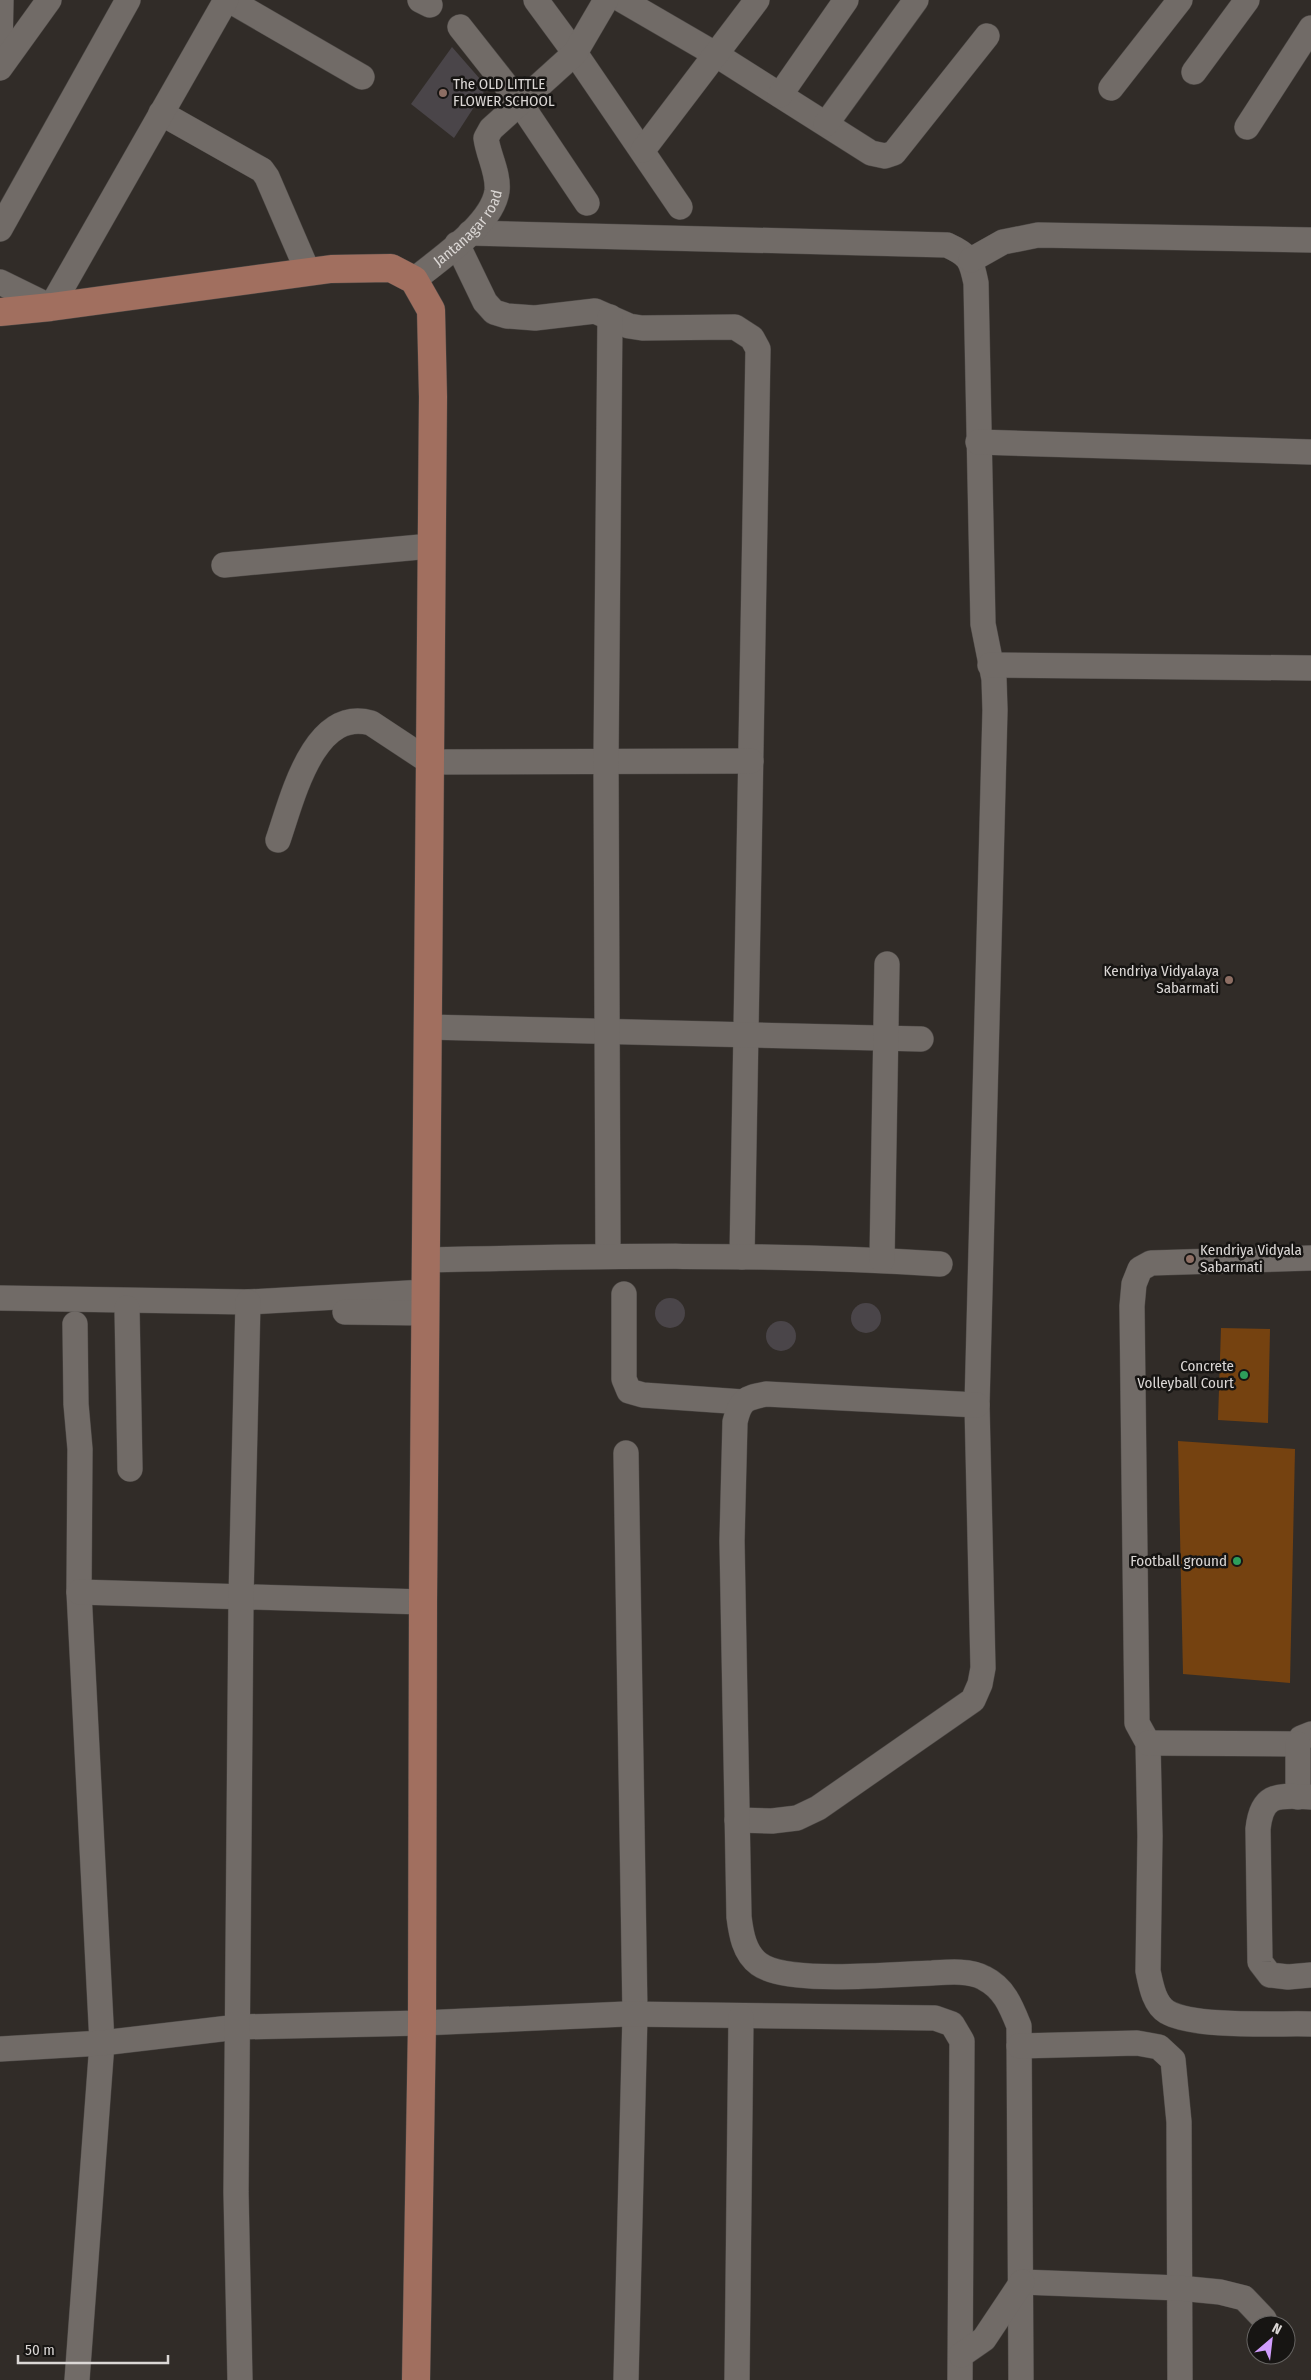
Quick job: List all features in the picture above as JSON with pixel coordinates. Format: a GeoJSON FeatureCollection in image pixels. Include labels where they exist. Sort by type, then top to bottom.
{"type":"FeatureCollection","features":[{"type":"Feature","properties":{"kind":"main road"},"geometry":{"type":"LineString","coordinates":[[0,312],[51,308],[330,269],[391,268],[414,280],[431,310],[432,546],[425,1302],[422,2023],[416,2380]]}},
{"type":"Feature","properties":{"kind":"street"},"geometry":{"type":"LineString","coordinates":[[0,52],[2,0]]}},
{"type":"Feature","properties":{"kind":"street"},"geometry":{"type":"LineString","coordinates":[[0,68],[49,0]]}},
{"type":"Feature","properties":{"kind":"street"},"geometry":{"type":"LineString","coordinates":[[0,228],[128,0]]}},
{"type":"Feature","properties":{"kind":"street"},"geometry":{"type":"LineString","coordinates":[[0,282],[51,308],[227,0],[362,77]]}},
{"type":"Feature","properties":{"kind":"street"},"geometry":{"type":"LineString","coordinates":[[536,0],[644,150],[680,207]]}},
{"type":"Feature","properties":{"kind":"street","name":"Jantanagar road"},"geometry":{"type":"LineString","coordinates":[[414,280],[478,226],[488,212],[496,192],[496,175],[486,138],[491,129],[576,53],[606,0]]}},
{"type":"Feature","properties":{"kind":"street"},"geometry":{"type":"LineString","coordinates":[[622,0],[715,54],[871,153],[886,156],[894,153],[987,36]]}},
{"type":"Feature","properties":{"kind":"street"},"geometry":{"type":"LineString","coordinates":[[644,150],[757,0]]}},
{"type":"Feature","properties":{"kind":"street"},"geometry":{"type":"LineString","coordinates":[[780,95],[846,0]]}},
{"type":"Feature","properties":{"kind":"street"},"geometry":{"type":"LineString","coordinates":[[826,124],[916,0]]}},
{"type":"Feature","properties":{"kind":"street"},"geometry":{"type":"LineString","coordinates":[[1111,88],[1180,0]]}},
{"type":"Feature","properties":{"kind":"street"},"geometry":{"type":"LineString","coordinates":[[1194,72],[1248,0]]}},
{"type":"Feature","properties":{"kind":"street"},"geometry":{"type":"LineString","coordinates":[[460,27],[520,102],[587,202]]}},
{"type":"Feature","properties":{"kind":"street"},"geometry":{"type":"LineString","coordinates":[[1247,127],[1311,28]]}},
{"type":"Feature","properties":{"kind":"street"},"geometry":{"type":"LineString","coordinates":[[162,113],[262,170],[267,176],[308,272]]}},
{"type":"Feature","properties":{"kind":"street"},"geometry":{"type":"LineString","coordinates":[[971,260],[1003,242],[1038,235],[1311,240]]}},
{"type":"Feature","properties":{"kind":"street"},"geometry":{"type":"LineString","coordinates":[[737,1820],[772,1821],[796,1818],[818,1808],[973,1700],[980,1684],[983,1668],[977,1405],[995,710],[994,679],[983,624],[976,283],[971,260],[961,251],[947,245],[464,238],[484,302],[494,312],[508,316],[535,318],[595,311],[629,326],[642,328],[735,327],[752,338],[758,349],[742,1257]]}},
{"type":"Feature","properties":{"kind":"street"},"geometry":{"type":"LineString","coordinates":[[608,1256],[606,761],[610,317]]}},
{"type":"Feature","properties":{"kind":"street"},"geometry":{"type":"LineString","coordinates":[[978,442],[1311,452]]}},
{"type":"Feature","properties":{"kind":"street"},"geometry":{"type":"LineString","coordinates":[[224,564],[432,546]]}},
{"type":"Feature","properties":{"kind":"street"},"geometry":{"type":"LineString","coordinates":[[990,664],[1311,668]]}},
{"type":"Feature","properties":{"kind":"street"},"geometry":{"type":"LineString","coordinates":[[278,840],[310,756],[342,723],[360,720],[371,723],[430,762],[751,761]]}},
{"type":"Feature","properties":{"kind":"street"},"geometry":{"type":"LineString","coordinates":[[882,1260],[887,964]]}},
{"type":"Feature","properties":{"kind":"street"},"geometry":{"type":"LineString","coordinates":[[428,1027],[746,1033],[921,1039]]}},
{"type":"Feature","properties":{"kind":"street"},"geometry":{"type":"LineString","coordinates":[[426,1260],[608,1256],[742,1257],[882,1260],[940,1264]]}},
{"type":"Feature","properties":{"kind":"street"},"geometry":{"type":"LineString","coordinates":[[1311,1258],[1151,1263],[1140,1269],[1134,1284],[1132,1306],[1138,1723],[1148,1743],[1150,1836],[1148,1972],[1152,1993],[1166,2011],[1187,2019],[1211,2022],[1311,2024]]}},
{"type":"Feature","properties":{"kind":"street"},"geometry":{"type":"LineString","coordinates":[[624,1294],[624,1379],[629,1391],[643,1395],[743,1402]]}},
{"type":"Feature","properties":{"kind":"street"},"geometry":{"type":"LineString","coordinates":[[0,1298],[74,1298],[248,1306]]}},
{"type":"Feature","properties":{"kind":"street"},"geometry":{"type":"LineString","coordinates":[[0,1306],[127,1308],[425,1302]]}},
{"type":"Feature","properties":{"kind":"street"},"geometry":{"type":"LineString","coordinates":[[240,2380],[236,2192],[241,1598],[248,1306]]}},
{"type":"Feature","properties":{"kind":"street"},"geometry":{"type":"LineString","coordinates":[[127,1308],[130,1469]]}},
{"type":"Feature","properties":{"kind":"street"},"geometry":{"type":"LineString","coordinates":[[75,1324],[76,1404],[80,1449],[79,1592],[102,2043],[78,2380]]}},
{"type":"Feature","properties":{"kind":"street"},"geometry":{"type":"LineString","coordinates":[[977,1405],[766,1394],[750,1397],[743,1402],[735,1422],[732,1541],[739,1916],[743,1942],[758,1964],[780,1973],[822,1977],[958,1972],[984,1977],[1007,1996],[1019,2026],[1022,2282],[1021,2380]]}},
{"type":"Feature","properties":{"kind":"street"},"geometry":{"type":"LineString","coordinates":[[626,1453],[635,2014],[626,2380]]}},
{"type":"Feature","properties":{"kind":"street"},"geometry":{"type":"LineString","coordinates":[[79,1592],[423,1602]]}},
{"type":"Feature","properties":{"kind":"street"},"geometry":{"type":"LineString","coordinates":[[1148,1743],[1305,1739],[1304,1797],[1281,1796],[1268,1801],[1259,1812],[1260,1962],[1270,1975],[1288,1977],[1311,1975]]}},
{"type":"Feature","properties":{"kind":"street"},"geometry":{"type":"LineString","coordinates":[[0,2049],[102,2043],[238,2027],[422,2023],[635,2014],[741,2017],[783,2015],[935,2018],[952,2024],[962,2041],[960,2380]]}},
{"type":"Feature","properties":{"kind":"street"},"geometry":{"type":"LineString","coordinates":[[737,2380],[741,2017]]}},
{"type":"Feature","properties":{"kind":"street"},"geometry":{"type":"LineString","coordinates":[[1019,2046],[1137,2042],[1159,2047],[1174,2060],[1178,2122],[1180,2380]]}},
{"type":"Feature","properties":{"kind":"street"},"geometry":{"type":"LineString","coordinates":[[961,2355],[984,2339],[1022,2282]]}},
{"type":"Feature","properties":{"kind":"street"},"geometry":{"type":"LineString","coordinates":[[1022,2282],[1179,2288],[1220,2292],[1244,2298],[1260,2315]]}},
{"type":"Feature","properties":{"kind":"shaded area","name":"Concrete Volleyball Court"},"geometry":{"type":"Polygon","coordinates":[[[1221,1328],[1270,1329],[1268,1423],[1218,1420],[1221,1328]]]}},
{"type":"Feature","properties":{"kind":"shaded area","name":"Football ground"},"geometry":{"type":"Polygon","coordinates":[[[1178,1441],[1295,1449],[1290,1683],[1183,1674],[1178,1441]]]}},
{"type":"Feature","properties":{"kind":"building"},"geometry":{"type":"Polygon","coordinates":[[[452,47],[487,87],[454,138],[411,104],[452,47]]]}},
{"type":"Feature","properties":{"kind":"building"},"geometry":{"type":"Polygon","coordinates":[[[670,1298],[681,1302],[685,1313],[681,1324],[670,1328],[659,1324],[655,1313],[659,1302],[670,1298]]]}},
{"type":"Feature","properties":{"kind":"building"},"geometry":{"type":"Polygon","coordinates":[[[866,1303],[877,1307],[881,1318],[877,1329],[866,1333],[855,1329],[851,1318],[855,1307],[866,1303]]]}},
{"type":"Feature","properties":{"kind":"building"},"geometry":{"type":"Polygon","coordinates":[[[781,1321],[792,1325],[796,1336],[792,1347],[781,1351],[770,1347],[766,1336],[770,1325],[781,1321]]]}},
{"type":"Feature","properties":{"kind":"place","name":"The OLD LITTLE FLOWER SCHOOL"},"geometry":{"type":"Point","coordinates":[443,93]}},
{"type":"Feature","properties":{"kind":"place","name":"Kendriya Vidyalaya Sabarmati"},"geometry":{"type":"Point","coordinates":[1229,980]}},
{"type":"Feature","properties":{"kind":"place","name":"Kendriya Vidyala Sabarmati"},"geometry":{"type":"Point","coordinates":[1190,1259]}},
{"type":"Feature","properties":{"kind":"place","name":"Concrete Volleyball Court"},"geometry":{"type":"Point","coordinates":[1244,1375]}},
{"type":"Feature","properties":{"kind":"place","name":"Football ground"},"geometry":{"type":"Point","coordinates":[1237,1561]}}]}
